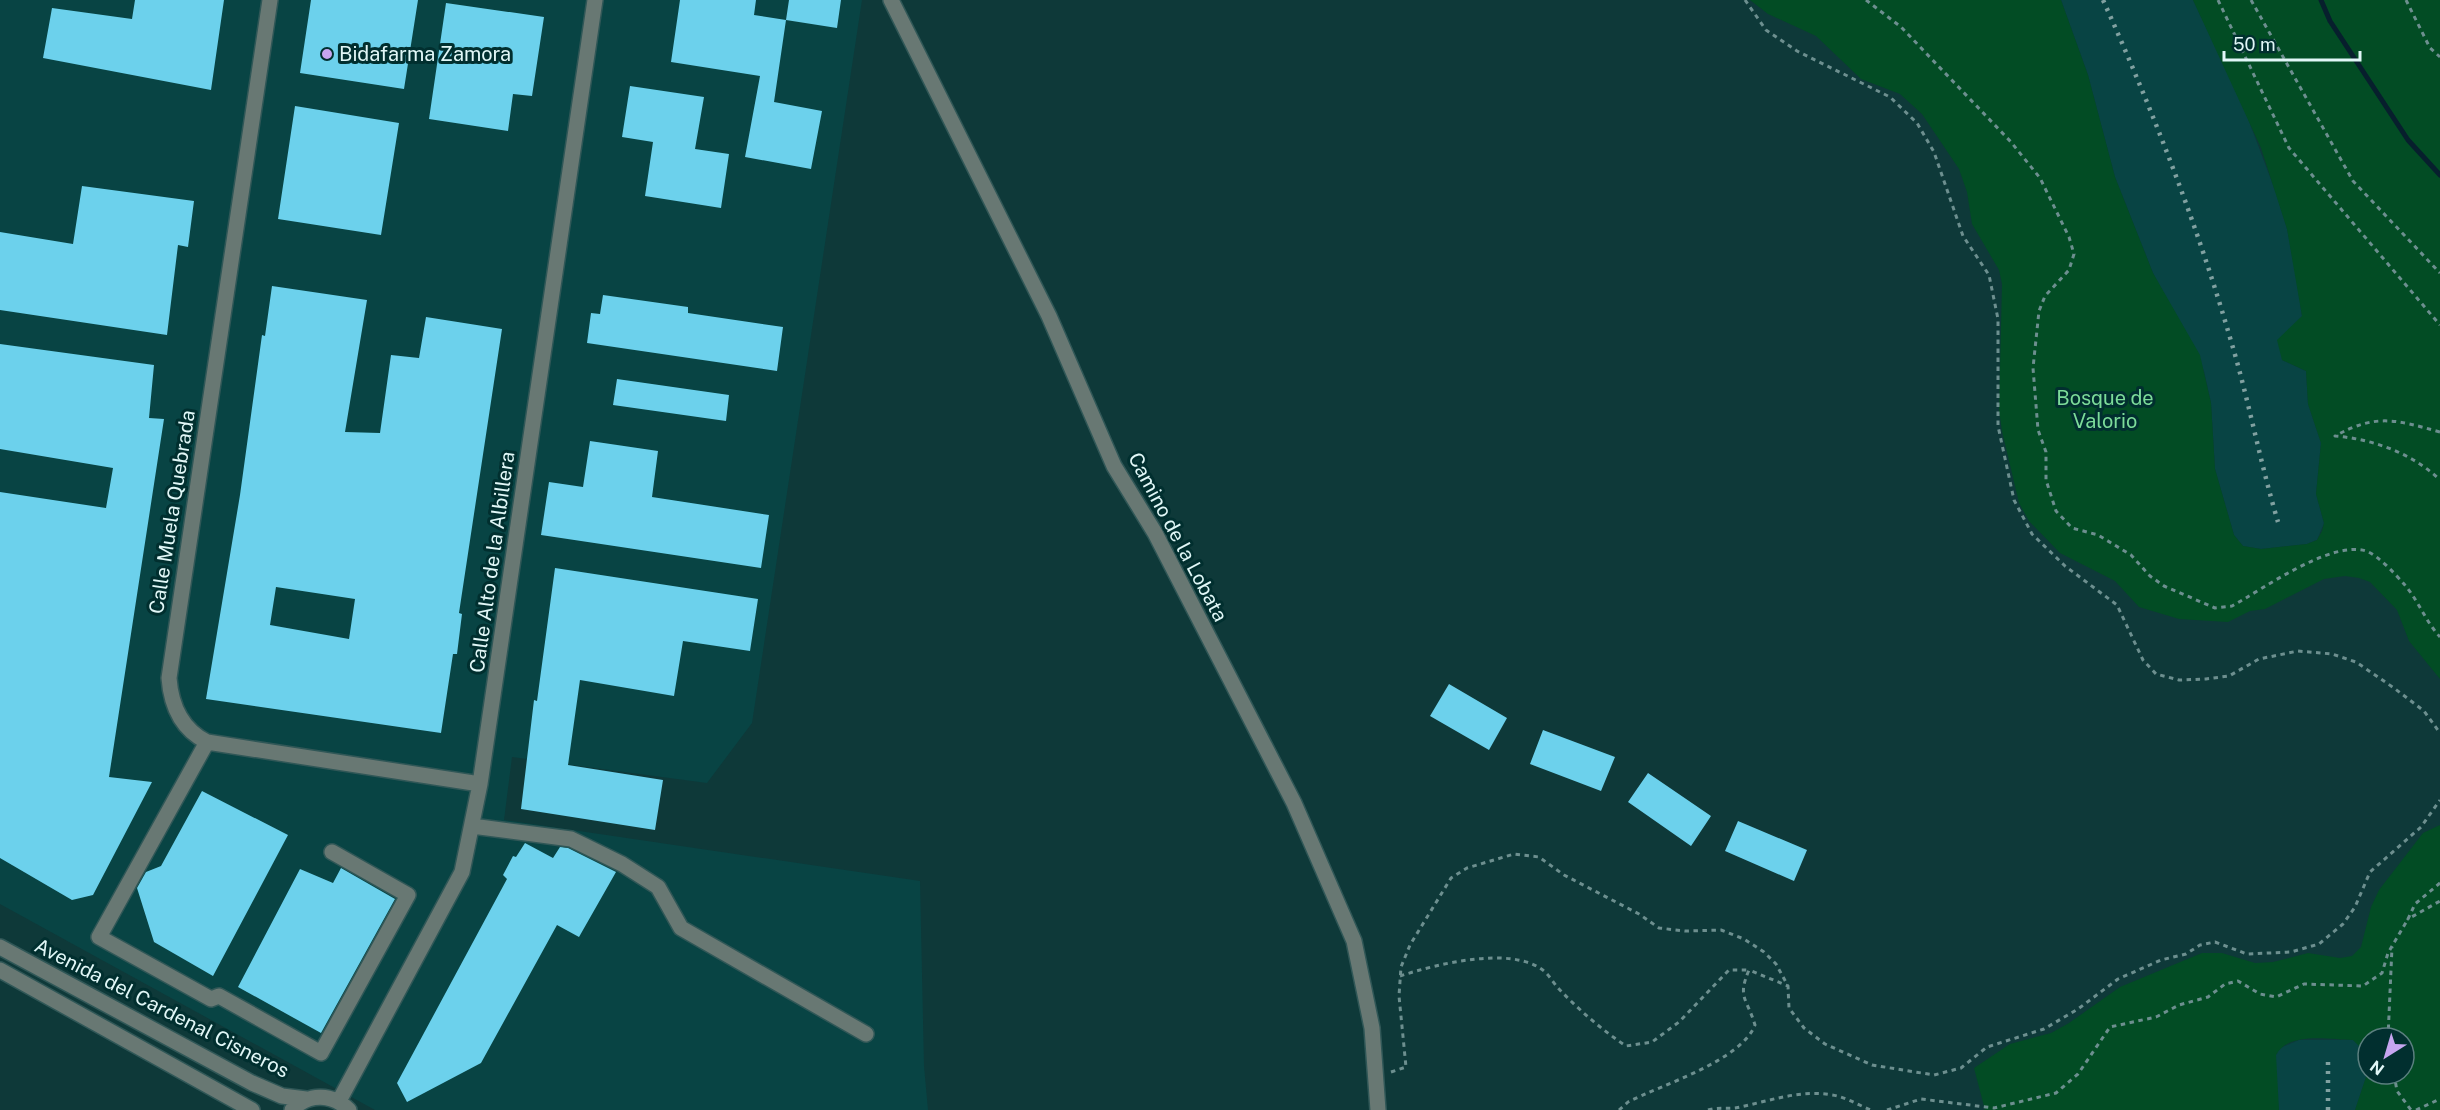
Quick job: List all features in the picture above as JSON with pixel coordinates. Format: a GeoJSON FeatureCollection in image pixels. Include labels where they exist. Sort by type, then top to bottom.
{"type":"FeatureCollection","features":[{"type":"Feature","properties":{"kind":"street","name":"Calle Muela Quebrada"},"geometry":{"type":"LineString","coordinates":[[207,742],[194,735],[182,721],[170,698],[169,678],[270,0]]}},
{"type":"Feature","properties":{"kind":"street","name":"Calle Alto de la Albillera"},"geometry":{"type":"LineString","coordinates":[[344,1106],[462,872],[480,784],[595,0]]}},
{"type":"Feature","properties":{"kind":"street","name":"Camino de la Lobata"},"geometry":{"type":"LineString","coordinates":[[891,0],[1049,316],[1114,466],[1155,533],[1294,803],[1354,941],[1372,1028],[1378,1110]]}},
{"type":"Feature","properties":{"kind":"street"},"geometry":{"type":"LineString","coordinates":[[332,852],[408,895],[321,1053],[219,996],[211,999],[99,937],[207,742],[480,784]]}},
{"type":"Feature","properties":{"kind":"street"},"geometry":{"type":"LineString","coordinates":[[472,826],[571,839],[622,864],[658,887],[681,927],[866,1034]]}},
{"type":"Feature","properties":{"kind":"street","name":"Avenida del Cardenal Cisneros"},"geometry":{"type":"LineString","coordinates":[[0,947],[252,1083],[282,1096],[306,1099],[328,1097],[344,1106]]}},
{"type":"Feature","properties":{"kind":"street","name":"Avenida del Cardenal Cisneros"},"geometry":{"type":"LineString","coordinates":[[0,970],[252,1110]]}},
{"type":"Feature","properties":{"kind":"street"},"geometry":{"type":"LineString","coordinates":[[292,1110],[306,1099]]}},
{"type":"Feature","properties":{"kind":"path"},"geometry":{"type":"LineString","coordinates":[[1745,0],[1766,30],[1797,51],[1890,97],[1917,123],[1934,152],[1963,236],[1989,275],[1998,320],[1998,426],[2014,500],[2032,534],[2065,566],[2117,605],[2143,660],[2156,674],[2179,680],[2206,679],[2229,676],[2259,659],[2298,651],[2331,654],[2356,662],[2394,688],[2424,711],[2440,733]]}},
{"type":"Feature","properties":{"kind":"path"},"geometry":{"type":"LineString","coordinates":[[1866,0],[1901,27],[2011,142],[2040,178],[2069,237],[2074,254],[2069,270],[2045,296],[2039,311],[2033,368],[2038,430],[2046,452],[2046,480],[2051,501],[2063,522],[2072,528],[2098,535],[2131,555],[2150,576],[2164,586],[2216,608],[2232,606],[2326,555],[2350,550],[2367,551],[2403,583],[2421,605],[2440,637]]}},
{"type":"Feature","properties":{"kind":"path"},"geometry":{"type":"LineString","coordinates":[[2218,0],[2289,148],[2440,325]]}},
{"type":"Feature","properties":{"kind":"path"},"geometry":{"type":"LineString","coordinates":[[2251,0],[2353,182],[2440,273]]}},
{"type":"Feature","properties":{"kind":"path"},"geometry":{"type":"LineString","coordinates":[[2406,0],[2430,48],[2440,57]]}},
{"type":"Feature","properties":{"kind":"path"},"geometry":{"type":"LineString","coordinates":[[2440,432],[2379,419],[2354,425],[2335,436],[2362,438],[2391,450],[2414,460],[2440,480]]}},
{"type":"Feature","properties":{"kind":"path"},"geometry":{"type":"LineString","coordinates":[[1376,1078],[1406,1066],[1400,975],[1410,945],[1451,878],[1467,868],[1514,854],[1539,857],[1564,875],[1628,908],[1659,928],[1685,931],[1721,930],[1744,939],[1764,952],[1776,964],[1788,986],[1789,1008],[1804,1028],[1826,1044],[1872,1065],[1934,1075],[1961,1068],[1987,1047],[2044,1029],[2078,1009],[2118,979],[2161,960],[2186,954],[2200,945],[2216,942],[2247,954],[2291,952],[2319,944],[2343,924],[2355,906],[2370,872],[2421,827],[2440,800]]}},
{"type":"Feature","properties":{"kind":"path"},"geometry":{"type":"LineString","coordinates":[[1887,1110],[1921,1099],[1994,1108],[2056,1094],[2078,1074],[2110,1027],[2156,1017],[2179,1005],[2208,997],[2224,984],[2238,981],[2260,994],[2276,997],[2304,984],[2363,986],[2382,973],[2392,946],[2415,904],[2440,883]]}},
{"type":"Feature","properties":{"kind":"path"},"geometry":{"type":"LineString","coordinates":[[2408,919],[2440,901]]}},
{"type":"Feature","properties":{"kind":"path"},"geometry":{"type":"LineString","coordinates":[[2389,1026],[2392,946]]}},
{"type":"Feature","properties":{"kind":"path"},"geometry":{"type":"LineString","coordinates":[[1400,975],[1474,959],[1510,958],[1533,965],[1545,971],[1559,989],[1604,1031],[1626,1046],[1652,1042],[1679,1022],[1729,970],[1749,970],[1788,986]]}},
{"type":"Feature","properties":{"kind":"path"},"geometry":{"type":"LineString","coordinates":[[1618,1110],[1628,1102],[1723,1058],[1751,1034],[1755,1025],[1742,994],[1742,982],[1749,970]]}},
{"type":"Feature","properties":{"kind":"path"},"geometry":{"type":"LineString","coordinates":[[2396,1086],[2397,1091],[2411,1110]]}},
{"type":"Feature","properties":{"kind":"path"},"geometry":{"type":"LineString","coordinates":[[1708,1110],[1720,1106],[1733,1108],[1756,1101],[1799,1095],[1830,1094],[1871,1110]]}},
{"type":"Feature","properties":{"kind":"path"},"geometry":{"type":"LineString","coordinates":[[2416,1110],[2440,1099]]}},
{"type":"Feature","properties":{"kind":"shaded area"},"geometry":{"type":"Polygon","coordinates":[[[0,0],[862,0],[752,723],[707,783],[512,757],[504,820],[920,881],[924,1066],[928,1110],[375,1110],[0,904],[0,0]]]}},
{"type":"Feature","properties":{"kind":"shaded area"},"geometry":{"type":"Polygon","coordinates":[[[2061,0],[2193,0],[2241,100],[2276,193],[2287,229],[2295,270],[2302,316],[2282,360],[2306,371],[2308,404],[2321,443],[2316,494],[2324,523],[2317,540],[2307,544],[2261,549],[2243,546],[2234,535],[2215,469],[2211,403],[2204,371],[2153,273],[2115,177],[2088,75],[2061,0]]]}},
{"type":"Feature","properties":{"kind":"shaded area"},"geometry":{"type":"Polygon","coordinates":[[[2299,1040],[2353,1040],[2356,1043],[2356,1086],[2363,1086],[2355,1110],[2279,1110],[2275,1083],[2276,1055],[2280,1048],[2299,1040]]]}},
{"type":"Feature","properties":{"kind":"green space","name":"Bosque de Valorio"},"geometry":{"type":"Polygon","coordinates":[[[1750,0],[2061,0],[2088,75],[2115,177],[2153,273],[2200,355],[2211,403],[2215,469],[2234,535],[2243,546],[2261,549],[2307,544],[2317,540],[2324,523],[2316,494],[2321,443],[2308,404],[2306,371],[2282,360],[2277,340],[2302,316],[2287,229],[2261,148],[2193,0],[2440,0],[2440,679],[2409,641],[2397,610],[2370,582],[2359,578],[2345,576],[2324,579],[2265,609],[2250,611],[2228,622],[2179,619],[2139,607],[2115,581],[2060,553],[2029,521],[2019,503],[1999,410],[2002,284],[1999,270],[1972,224],[1967,192],[1959,169],[1922,114],[1900,94],[1861,79],[1816,36],[1768,14],[1750,0]]]}},
{"type":"Feature","properties":{"kind":"green space"},"geometry":{"type":"Polygon","coordinates":[[[2440,825],[2440,1110],[2355,1110],[2363,1086],[2416,1086],[2416,1026],[2356,1026],[2356,1043],[2353,1040],[2311,1038],[2282,1047],[2276,1055],[2279,1110],[1985,1110],[1974,1068],[2010,1044],[2051,1033],[2120,987],[2202,953],[2222,953],[2255,963],[2273,962],[2308,953],[2340,958],[2352,956],[2361,947],[2371,907],[2379,890],[2423,833],[2440,825]]]}},
{"type":"Feature","properties":{"kind":"building"},"geometry":{"type":"Polygon","coordinates":[[[135,0],[224,0],[211,90],[43,58],[52,8],[132,19],[135,0]]]}},
{"type":"Feature","properties":{"kind":"building"},"geometry":{"type":"Polygon","coordinates":[[[311,0],[418,0],[404,89],[300,73],[311,0]]]}},
{"type":"Feature","properties":{"kind":"building"},"geometry":{"type":"Polygon","coordinates":[[[680,0],[756,0],[754,15],[786,20],[774,102],[822,111],[811,169],[745,157],[760,76],[671,62],[680,0]]]}},
{"type":"Feature","properties":{"kind":"building"},"geometry":{"type":"Polygon","coordinates":[[[789,0],[841,0],[837,28],[786,20],[789,0]]]}},
{"type":"Feature","properties":{"kind":"building"},"geometry":{"type":"Polygon","coordinates":[[[446,3],[544,17],[532,96],[513,94],[508,131],[429,119],[446,3]]]}},
{"type":"Feature","properties":{"kind":"building"},"geometry":{"type":"Polygon","coordinates":[[[630,86],[704,97],[695,149],[729,154],[721,208],[645,196],[653,142],[622,137],[630,86]]]}},
{"type":"Feature","properties":{"kind":"building"},"geometry":{"type":"Polygon","coordinates":[[[295,106],[399,123],[381,235],[278,219],[295,106]]]}},
{"type":"Feature","properties":{"kind":"building"},"geometry":{"type":"Polygon","coordinates":[[[82,186],[194,201],[188,247],[178,245],[167,335],[0,310],[0,232],[73,244],[82,186]]]}},
{"type":"Feature","properties":{"kind":"building"},"geometry":{"type":"Polygon","coordinates":[[[272,286],[367,300],[345,432],[380,433],[391,355],[419,358],[426,317],[502,329],[459,613],[462,614],[457,654],[453,654],[441,733],[206,699],[240,495],[262,335],[265,336],[272,286]],[[276,587],[270,625],[349,639],[355,599],[276,587]]]}},
{"type":"Feature","properties":{"kind":"building"},"geometry":{"type":"Polygon","coordinates":[[[603,295],[688,307],[688,313],[783,327],[777,371],[587,343],[591,313],[600,314],[603,295]]]}},
{"type":"Feature","properties":{"kind":"building"},"geometry":{"type":"Polygon","coordinates":[[[0,344],[154,365],[149,418],[164,419],[109,777],[152,782],[93,895],[72,900],[0,858],[0,492],[106,508],[113,468],[0,449],[0,344]]]}},
{"type":"Feature","properties":{"kind":"building"},"geometry":{"type":"Polygon","coordinates":[[[617,379],[729,395],[726,421],[613,405],[617,379]]]}},
{"type":"Feature","properties":{"kind":"building"},"geometry":{"type":"Polygon","coordinates":[[[590,441],[658,451],[652,497],[769,515],[761,568],[541,535],[549,482],[583,487],[590,441]]]}},
{"type":"Feature","properties":{"kind":"building"},"geometry":{"type":"Polygon","coordinates":[[[555,568],[758,599],[750,651],[683,641],[674,696],[580,680],[568,765],[663,780],[655,830],[521,809],[534,700],[537,701],[555,568]]]}},
{"type":"Feature","properties":{"kind":"building"},"geometry":{"type":"Polygon","coordinates":[[[1449,684],[1507,718],[1489,750],[1430,716],[1449,684]]]}},
{"type":"Feature","properties":{"kind":"building"},"geometry":{"type":"Polygon","coordinates":[[[1543,730],[1615,757],[1601,791],[1530,764],[1543,730]]]}},
{"type":"Feature","properties":{"kind":"building"},"geometry":{"type":"Polygon","coordinates":[[[1648,773],[1711,816],[1691,846],[1628,802],[1648,773]]]}},
{"type":"Feature","properties":{"kind":"building"},"geometry":{"type":"Polygon","coordinates":[[[202,791],[288,835],[213,976],[154,942],[137,888],[146,872],[161,866],[202,791]]]}},
{"type":"Feature","properties":{"kind":"building"},"geometry":{"type":"Polygon","coordinates":[[[1738,821],[1807,850],[1794,881],[1725,851],[1738,821]]]}},
{"type":"Feature","properties":{"kind":"building"},"geometry":{"type":"Polygon","coordinates":[[[525,843],[553,858],[560,847],[568,848],[616,872],[579,937],[557,925],[481,1063],[407,1102],[397,1083],[507,879],[503,875],[513,856],[516,857],[525,843]]]}},
{"type":"Feature","properties":{"kind":"building"},"geometry":{"type":"Polygon","coordinates":[[[341,868],[395,899],[321,1033],[238,987],[300,869],[333,883],[341,868]]]}},
{"type":"Feature","properties":{"kind":"waterway"},"geometry":{"type":"LineString","coordinates":[[2321,0],[2330,21],[2408,140],[2440,175]]}},
{"type":"Feature","properties":{"kind":"railway"},"geometry":{"type":"LineString","coordinates":[[2103,0],[2157,126],[2204,254],[2237,364],[2278,522]]}},
{"type":"Feature","properties":{"kind":"railway"},"geometry":{"type":"LineString","coordinates":[[2328,1057],[2328,1110]]}},
{"type":"Feature","properties":{"kind":"place","name":"Bidafarma Zamora"},"geometry":{"type":"Point","coordinates":[327,54]}}]}
